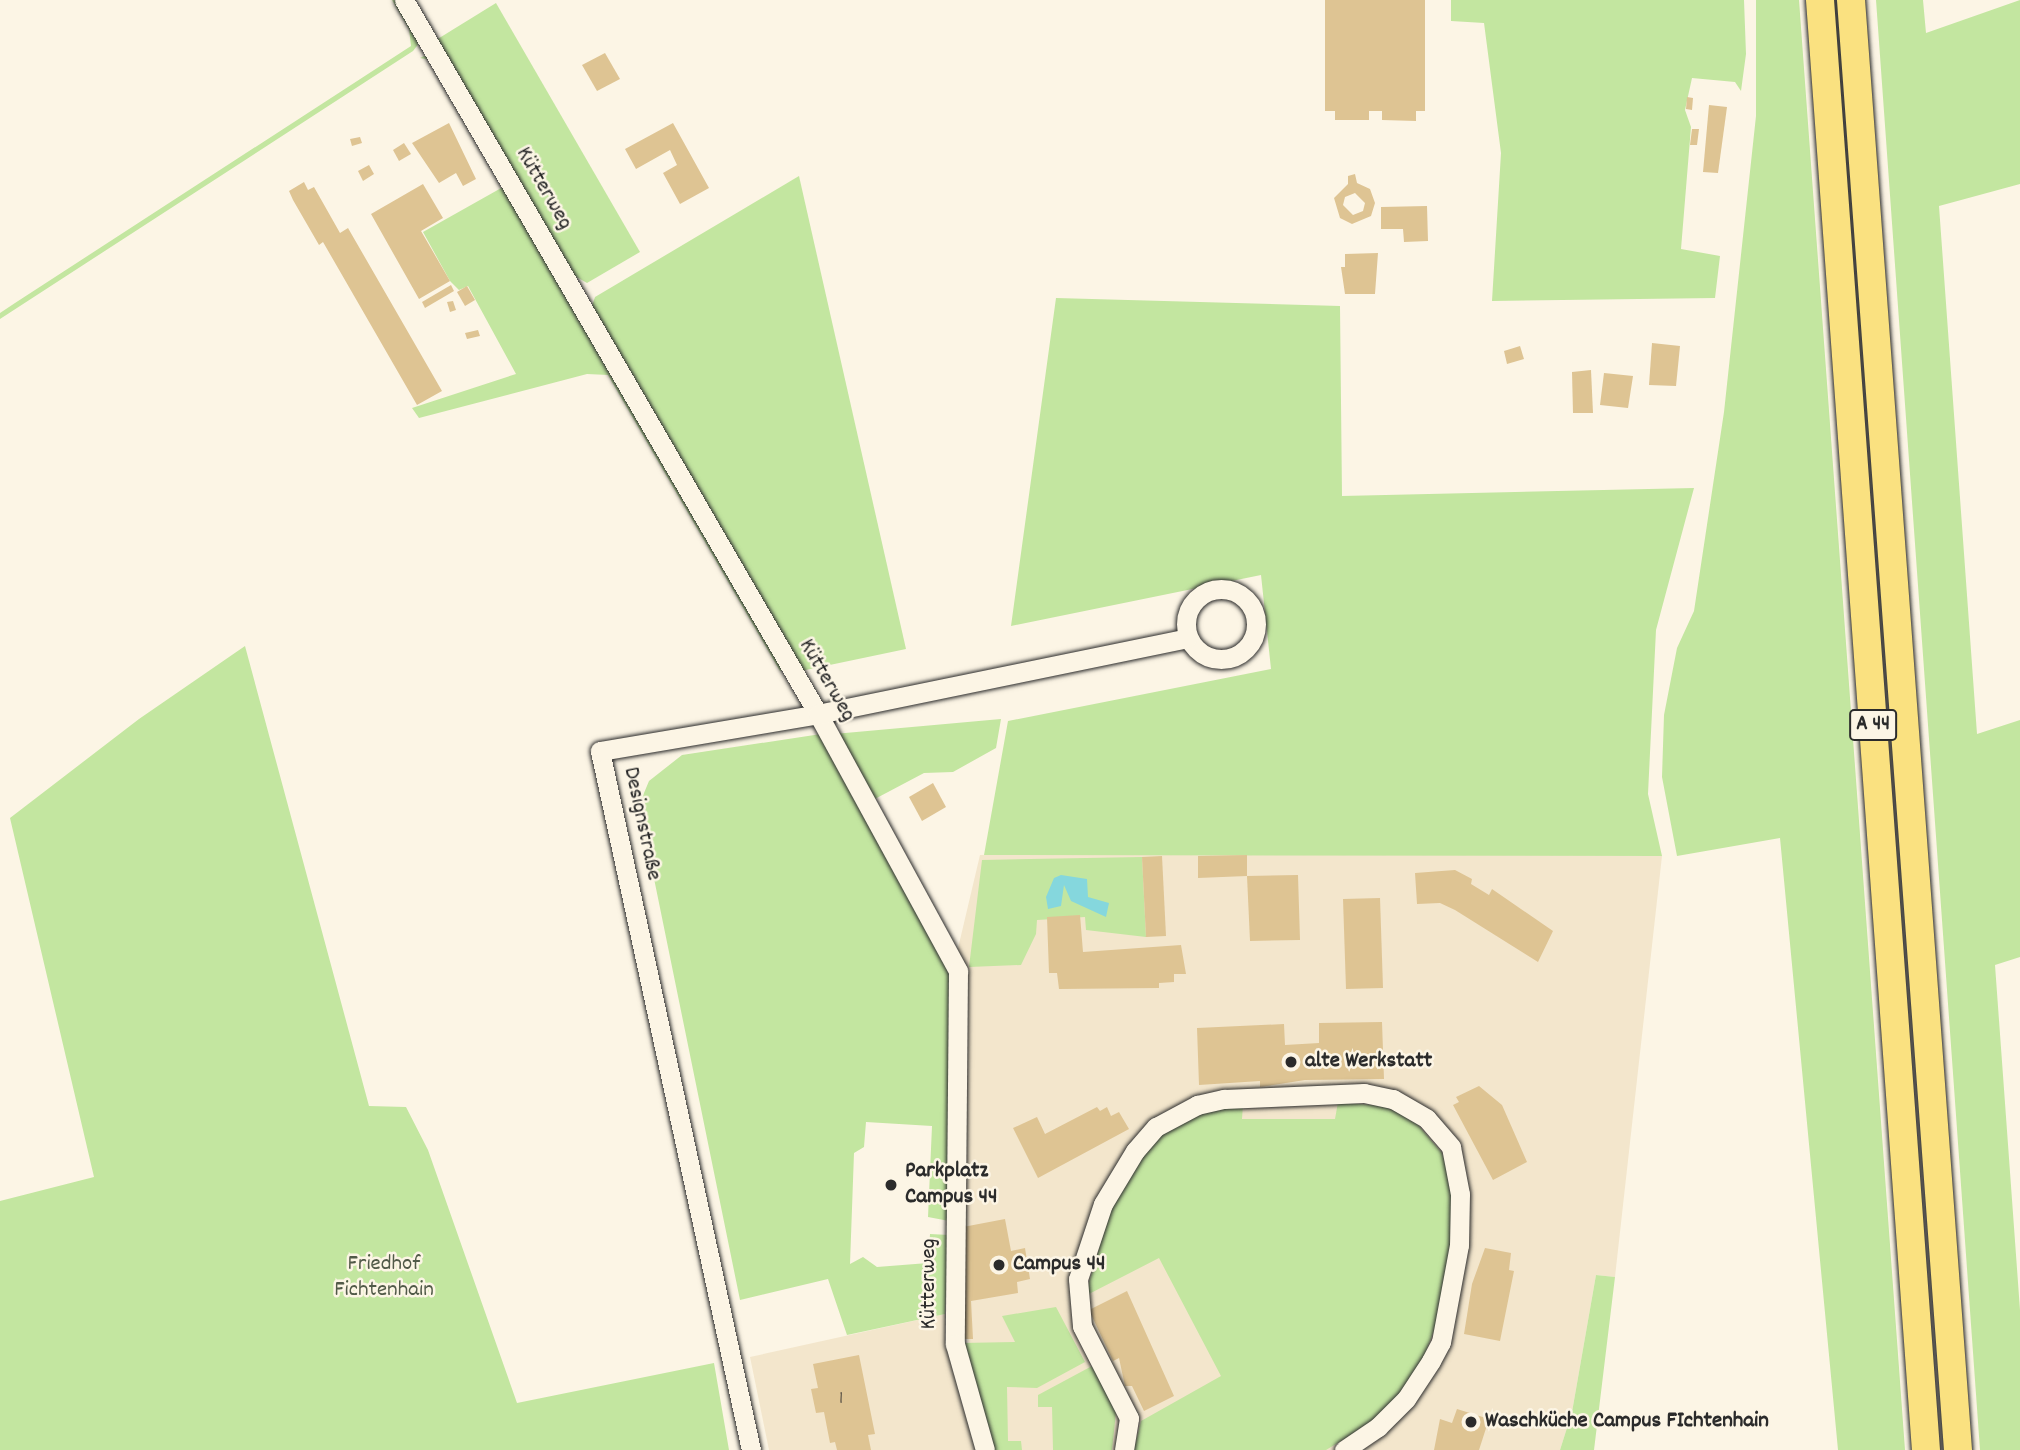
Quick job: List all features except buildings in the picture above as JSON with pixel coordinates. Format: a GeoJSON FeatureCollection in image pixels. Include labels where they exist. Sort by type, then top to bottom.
{"type":"FeatureCollection","features":[{"type":"Feature","properties":{"kind":"highway","name":"A 44"},"geometry":{"type":"LineString","coordinates":[[1820,0],[1926,1450]]}},
{"type":"Feature","properties":{"kind":"highway","name":"A 44"},"geometry":{"type":"LineString","coordinates":[[1852,0],[1958,1450]]}},
{"type":"Feature","properties":{"kind":"street","name":"Kütterweg"},"geometry":{"type":"LineString","coordinates":[[404,0],[818,714],[958,971],[955,1344],[985,1450]]}},
{"type":"Feature","properties":{"kind":"street","name":"Designstraße"},"geometry":{"type":"LineString","coordinates":[[751,1450],[600,751],[818,714],[1187,638]]}},
{"type":"Feature","properties":{"kind":"street"},"geometry":{"type":"LineString","coordinates":[[1124,1450],[1129,1418],[1082,1326],[1078,1279],[1103,1204],[1135,1151],[1156,1127],[1197,1105],[1224,1099],[1364,1093],[1393,1099],[1427,1119],[1451,1147],[1461,1194],[1459,1245],[1441,1342],[1431,1361],[1406,1399],[1345,1450]]}},
{"type":"Feature","properties":{"kind":"shaded area"},"geometry":{"type":"Polygon","coordinates":[[[1250,852],[1662,856],[1615,1277],[1596,1275],[1572,1412],[1560,1450],[990,1450],[949,1245],[951,978],[980,855],[1250,852]]]}},
{"type":"Feature","properties":{"kind":"shaded area"},"geometry":{"type":"Polygon","coordinates":[[[945,1314],[945,1341],[977,1450],[769,1450],[750,1357],[945,1314]]]}},
{"type":"Feature","properties":{"kind":"green space"},"geometry":{"type":"Polygon","coordinates":[[[392,0],[399,0],[420,42],[413,51],[0,319],[0,313],[15,303],[411,46],[409,29],[392,0]]]}},
{"type":"Feature","properties":{"kind":"green space"},"geometry":{"type":"Polygon","coordinates":[[[1451,0],[1744,0],[1746,54],[1741,91],[1735,82],[1692,78],[1685,110],[1691,127],[1681,249],[1720,256],[1715,298],[1492,301],[1501,153],[1484,23],[1451,21],[1451,0]]]}},
{"type":"Feature","properties":{"kind":"green space"},"geometry":{"type":"Polygon","coordinates":[[[1756,0],[1799,0],[1905,1450],[1838,1450],[1780,838],[1677,856],[1662,777],[1664,715],[1677,648],[1694,611],[1724,412],[1756,116],[1756,0]]]}},
{"type":"Feature","properties":{"kind":"green space"},"geometry":{"type":"Polygon","coordinates":[[[1876,0],[1923,0],[1926,33],[2020,0],[2020,184],[1939,206],[1977,734],[2020,720],[2020,957],[1995,965],[2020,1310],[2020,1450],[1980,1450],[1876,0]]]}},
{"type":"Feature","properties":{"kind":"green space"},"geometry":{"type":"Polygon","coordinates":[[[496,3],[640,252],[587,283],[568,272],[436,40],[496,3]]]}},
{"type":"Feature","properties":{"kind":"green space"},"geometry":{"type":"Polygon","coordinates":[[[431,57],[785,669],[780,671],[608,375],[587,374],[419,418],[412,408],[516,374],[468,286],[459,290],[450,281],[423,232],[503,187],[431,60],[420,58],[431,57]]]}},
{"type":"Feature","properties":{"kind":"green space"},"geometry":{"type":"Polygon","coordinates":[[[799,176],[906,649],[801,671],[591,309],[595,297],[799,176]]]}},
{"type":"Feature","properties":{"kind":"green space"},"geometry":{"type":"Polygon","coordinates":[[[1056,298],[1340,306],[1342,496],[1694,488],[1656,630],[1648,794],[1662,856],[984,855],[1008,721],[1271,669],[1261,575],[1011,626],[1056,298]]]}},
{"type":"Feature","properties":{"kind":"green space","name":"Friedhof Fichtenhain"},"geometry":{"type":"Polygon","coordinates":[[[245,646],[369,1106],[406,1107],[428,1150],[517,1403],[714,1363],[729,1450],[0,1450],[0,1201],[94,1177],[10,818],[139,719],[245,646]]]}},
{"type":"Feature","properties":{"kind":"green space"},"geometry":{"type":"Polygon","coordinates":[[[1001,719],[996,748],[953,772],[924,773],[871,801],[834,734],[1001,719]]]}},
{"type":"Feature","properties":{"kind":"green space"},"geometry":{"type":"Polygon","coordinates":[[[821,734],[952,971],[949,1221],[928,1217],[932,1126],[866,1122],[864,1147],[854,1153],[850,1264],[863,1257],[877,1267],[928,1263],[930,1234],[949,1235],[945,1314],[847,1335],[828,1279],[740,1300],[639,805],[649,781],[682,755],[821,734]]]}},
{"type":"Feature","properties":{"kind":"green space"},"geometry":{"type":"Polygon","coordinates":[[[1142,857],[1146,937],[1086,930],[1085,917],[1037,920],[1036,934],[1021,965],[969,967],[982,860],[1142,857]]]}},
{"type":"Feature","properties":{"kind":"green space"},"geometry":{"type":"Polygon","coordinates":[[[1338,1102],[1382,1106],[1400,1113],[1418,1125],[1442,1153],[1453,1191],[1452,1247],[1435,1328],[1423,1359],[1399,1396],[1371,1423],[1326,1450],[1134,1450],[1141,1421],[1221,1376],[1159,1258],[1085,1296],[1114,1198],[1149,1145],[1184,1116],[1243,1104],[1242,1119],[1335,1119],[1338,1102]]]}},
{"type":"Feature","properties":{"kind":"green space"},"geometry":{"type":"Polygon","coordinates":[[[1596,1275],[1615,1277],[1594,1450],[1560,1450],[1572,1412],[1596,1275]]]}},
{"type":"Feature","properties":{"kind":"green space"},"geometry":{"type":"Polygon","coordinates":[[[1056,1307],[1085,1362],[1037,1388],[1007,1387],[1008,1441],[1021,1441],[1022,1450],[991,1450],[961,1343],[1015,1342],[1002,1316],[1056,1307]]]}},
{"type":"Feature","properties":{"kind":"green space"},"geometry":{"type":"Polygon","coordinates":[[[1092,1366],[1116,1412],[1112,1450],[1053,1450],[1052,1407],[1038,1407],[1038,1395],[1092,1366]]]}},
{"type":"Feature","properties":{"kind":"water"},"geometry":{"type":"Polygon","coordinates":[[[1061,875],[1087,879],[1088,897],[1109,903],[1106,917],[1071,901],[1064,885],[1061,906],[1048,909],[1046,897],[1054,878],[1061,875]]]}},
{"type":"Feature","properties":{"kind":"place","name":"alte Werkstatt"},"geometry":{"type":"Point","coordinates":[1291,1062]}},
{"type":"Feature","properties":{"kind":"place","name":"Parkplatz Campus 44"},"geometry":{"type":"Point","coordinates":[891,1185]}},
{"type":"Feature","properties":{"kind":"place","name":"Campus 44"},"geometry":{"type":"Point","coordinates":[999,1265]}},
{"type":"Feature","properties":{"kind":"place","name":"Waschküche Campus FIchtenhain"},"geometry":{"type":"Point","coordinates":[1471,1422]}}]}
